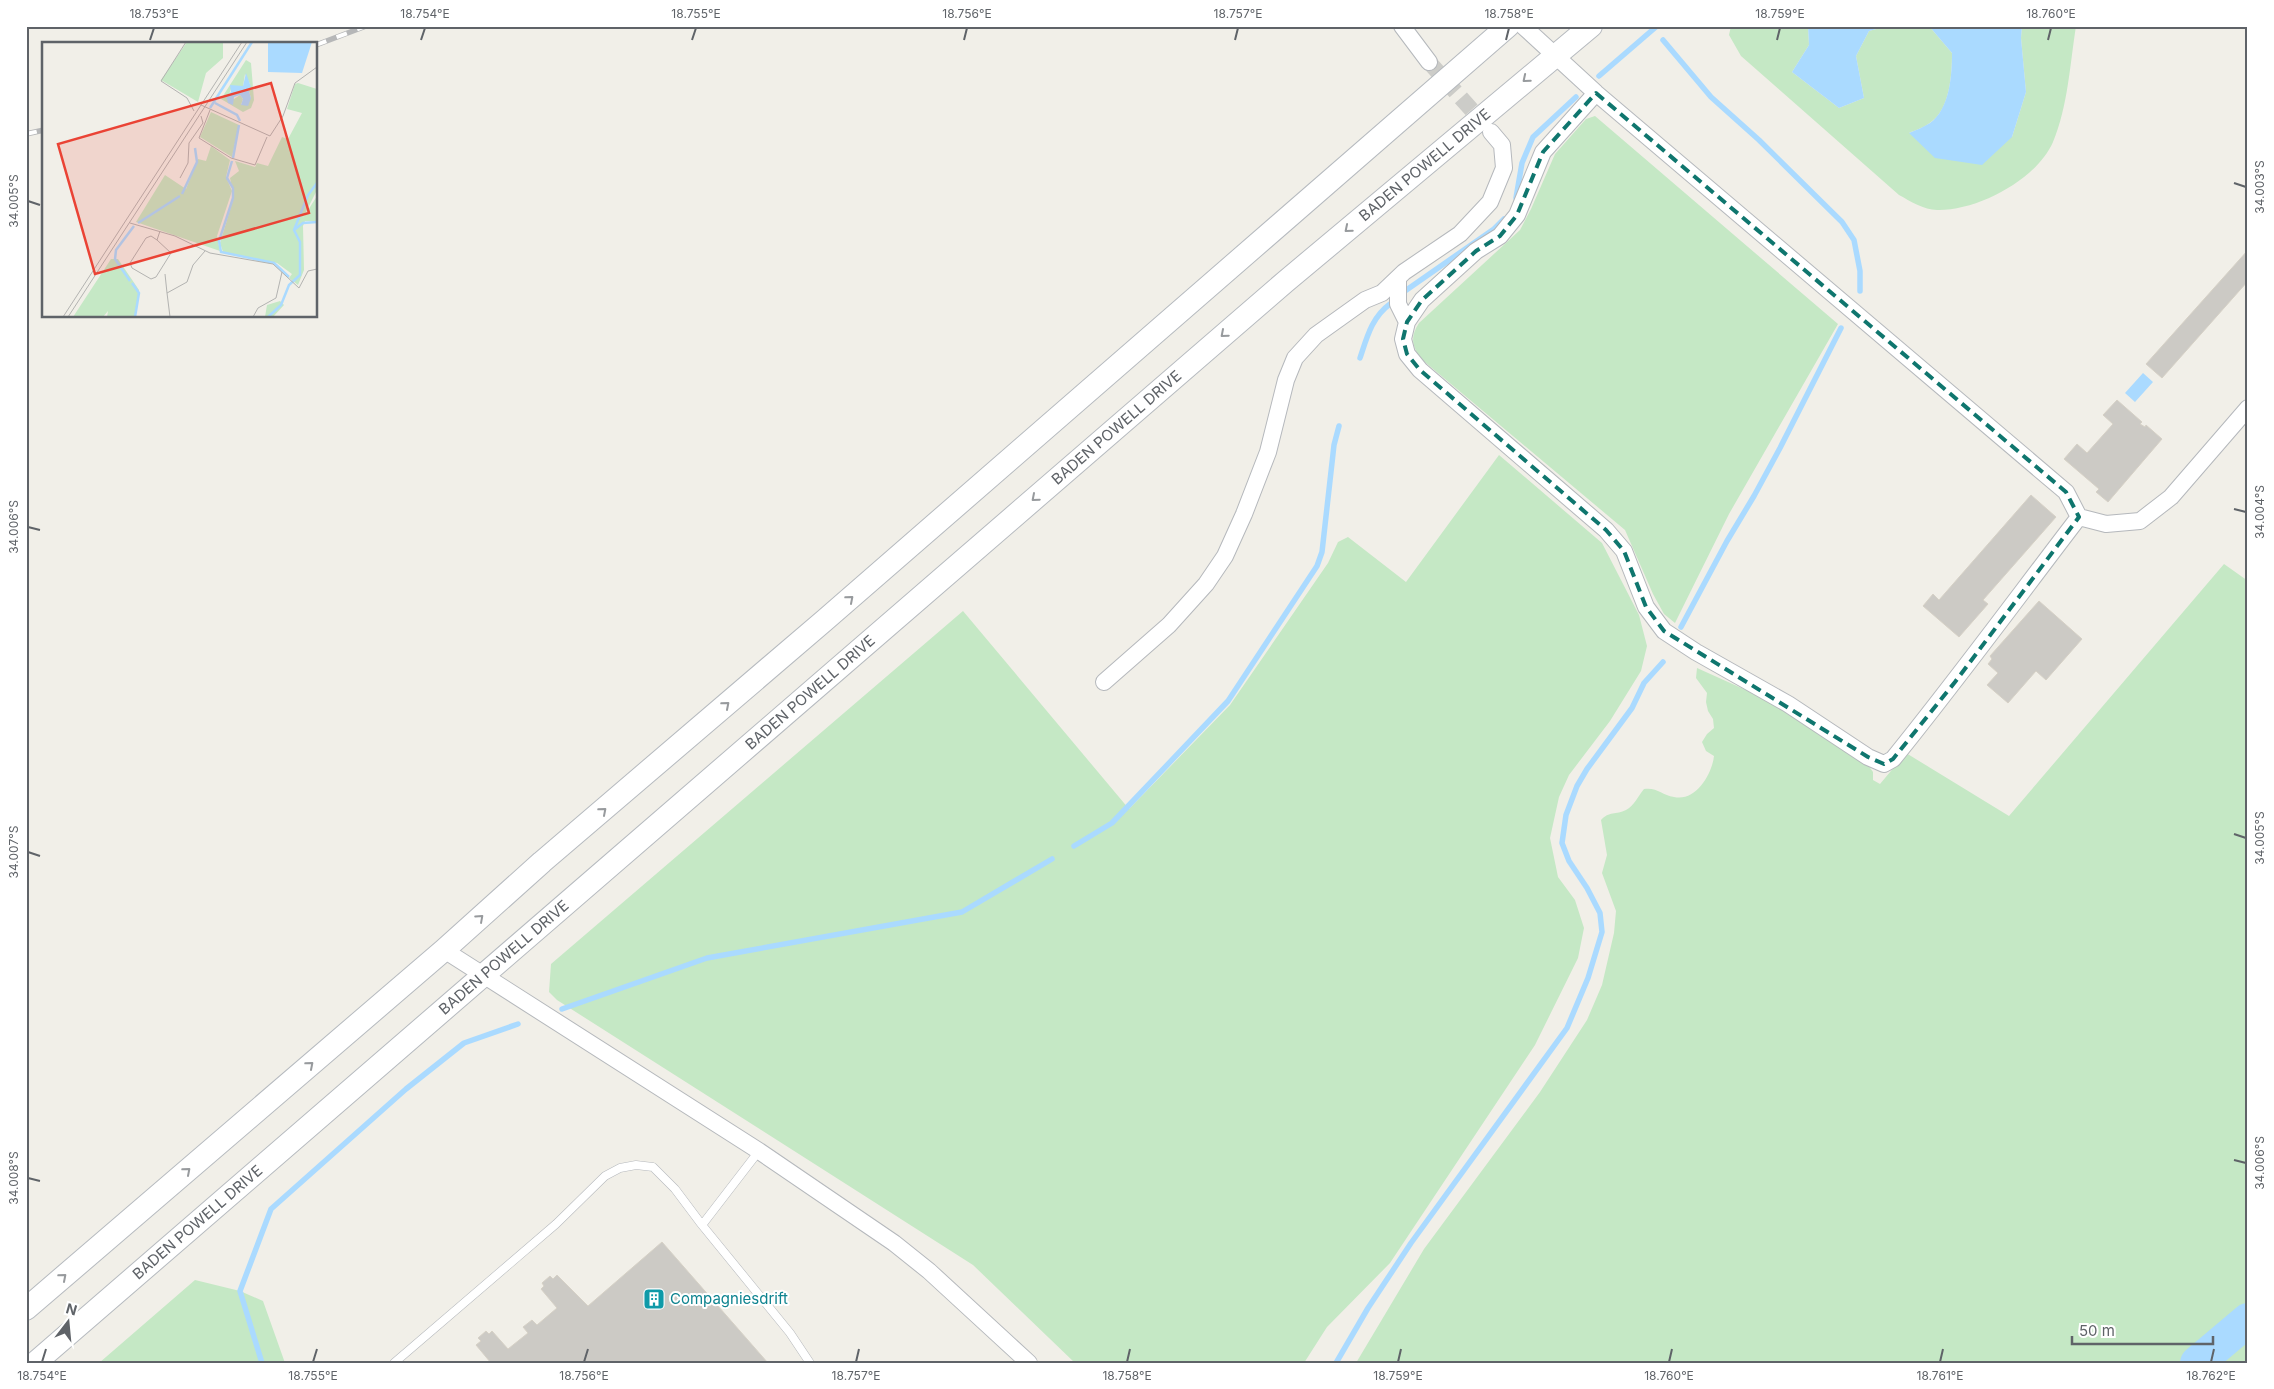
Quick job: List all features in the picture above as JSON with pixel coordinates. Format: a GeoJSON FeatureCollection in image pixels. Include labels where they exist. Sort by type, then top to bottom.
{"type":"FeatureCollection","features":[{"type":"Feature","properties":{"kind":"main road"},"geometry":{"type":"LineString","coordinates":[[26,1308],[444,950],[542,862],[833,614],[1508,26]]}},
{"type":"Feature","properties":{"kind":"main road","name":"BADEN POWELL DRIVE"},"geometry":{"type":"LineString","coordinates":[[35,1363],[1285,282],[1591,26]]}},
{"type":"Feature","properties":{"kind":"street"},"geometry":{"type":"LineString","coordinates":[[1402,26],[1429,62]]}},
{"type":"Feature","properties":{"kind":"street"},"geometry":{"type":"LineString","coordinates":[[1523,26],[1596,93],[2066,492],[2079,517],[2106,524],[2140,521],[2171,498],[2248,408]]}},
{"type":"Feature","properties":{"kind":"street"},"geometry":{"type":"LineString","coordinates":[[1596,93],[1543,152],[1517,215],[1500,236],[1476,250],[1422,300],[1407,322],[1403,339],[1408,354],[1420,370],[1606,530],[1624,551],[1646,607],[1664,631],[1696,652],[1788,704],[1876,762],[1884,764],[1893,760],[1955,682],[1982,642],[2079,517]]}},
{"type":"Feature","properties":{"kind":"street"},"geometry":{"type":"LineString","coordinates":[[1104,682],[1169,625],[1206,584],[1225,556],[1244,514],[1268,452],[1286,380],[1296,358],[1316,335],[1364,300],[1382,293],[1398,278],[1460,234],[1490,202],[1504,168],[1502,145],[1491,132]]}},
{"type":"Feature","properties":{"kind":"street"},"geometry":{"type":"LineString","coordinates":[[1398,278],[1398,304],[1407,322]]}},
{"type":"Feature","properties":{"kind":"street"},"geometry":{"type":"LineString","coordinates":[[444,950],[758,1150],[894,1243],[929,1272],[1029,1363]]}},
{"type":"Feature","properties":{"kind":"lane"},"geometry":{"type":"LineString","coordinates":[[702,1225],[758,1150]]}},
{"type":"Feature","properties":{"kind":"lane"},"geometry":{"type":"LineString","coordinates":[[394,1363],[556,1224],[604,1176],[620,1168],[636,1165],[653,1167],[675,1188],[702,1225],[790,1333],[810,1363]]}},
{"type":"Feature","properties":{"kind":"highlighted area"},"geometry":{"type":"Polygon","coordinates":[[[1596,93],[2066,492],[2079,517],[1955,682],[1893,759],[1884,764],[1868,757],[1664,631],[1646,607],[1624,551],[1606,530],[1420,370],[1407,354],[1403,339],[1407,322],[1422,300],[1476,251],[1500,236],[1517,215],[1543,152],[1596,93]]]}},
{"type":"Feature","properties":{"kind":"green space"},"geometry":{"type":"Polygon","coordinates":[[[1731,26],[1808,26],[1809,45],[1792,72],[1839,108],[1864,98],[1856,56],[1869,31],[1887,26],[1929,26],[1952,53],[1949,90],[1942,109],[1937,116],[1931,122],[1909,133],[2012,137],[2026,92],[2021,38],[2022,26],[2076,26],[2062,114],[2053,142],[2045,156],[2020,180],[1988,199],[1953,209],[1932,210],[1899,195],[1741,56],[1729,35],[1731,26]]]}},
{"type":"Feature","properties":{"kind":"green space"},"geometry":{"type":"Polygon","coordinates":[[[1595,116],[1838,324],[1729,514],[1675,623],[1664,614],[1653,594],[1625,530],[1420,358],[1413,341],[1414,333],[1419,323],[1520,230],[1555,154],[1586,119],[1595,116]]]}},
{"type":"Feature","properties":{"kind":"green space"},"geometry":{"type":"Polygon","coordinates":[[[1499,455],[1602,543],[1639,615],[1647,646],[1641,671],[1610,721],[1569,775],[1559,797],[1550,838],[1558,877],[1575,900],[1584,928],[1578,958],[1535,1045],[1390,1263],[1327,1327],[1304,1363],[1075,1363],[973,1265],[557,1000],[549,992],[551,964],[963,611],[1129,809],[1230,705],[1328,563],[1338,542],[1348,537],[1406,582],[1499,455]]]}},
{"type":"Feature","properties":{"kind":"green space"},"geometry":{"type":"Polygon","coordinates":[[[2224,564],[2248,581],[2248,1363],[1356,1363],[1424,1249],[1540,1092],[1587,1020],[1602,985],[1614,933],[1616,911],[1602,873],[1607,855],[1601,820],[1607,815],[1629,808],[1644,789],[1656,790],[1674,797],[1689,795],[1696,791],[1710,771],[1714,756],[1706,751],[1702,742],[1714,728],[1713,719],[1708,711],[1707,693],[1696,678],[1697,668],[1768,700],[1866,762],[1873,772],[1873,780],[1880,784],[1906,753],[2009,816],[2224,564]]]}},
{"type":"Feature","properties":{"kind":"green space"},"geometry":{"type":"Polygon","coordinates":[[[195,1280],[240,1291],[263,1301],[285,1363],[99,1363],[195,1280]]]}},
{"type":"Feature","properties":{"kind":"water"},"geometry":{"type":"Polygon","coordinates":[[[1808,26],[1887,26],[1869,31],[1856,56],[1864,98],[1839,108],[1792,72],[1809,45],[1808,26]]]}},
{"type":"Feature","properties":{"kind":"water"},"geometry":{"type":"Polygon","coordinates":[[[1929,26],[2022,26],[2021,38],[2026,92],[2012,137],[1982,165],[1935,158],[1909,133],[1930,123],[1937,117],[1946,100],[1948,91],[1952,53],[1929,26]]]}},
{"type":"Feature","properties":{"kind":"water"},"geometry":{"type":"Polygon","coordinates":[[[2143,373],[2153,382],[2135,402],[2125,393],[2143,373]]]}},
{"type":"Feature","properties":{"kind":"building"},"geometry":{"type":"Polygon","coordinates":[[[2248,250],[2248,281],[2162,378],[2146,364],[2248,250]]]}},
{"type":"Feature","properties":{"kind":"building"},"geometry":{"type":"Polygon","coordinates":[[[2117,400],[2142,422],[2140,424],[2145,427],[2146,425],[2162,439],[2108,502],[2096,492],[2099,489],[2064,459],[2077,444],[2087,453],[2113,424],[2103,415],[2117,400]]]}},
{"type":"Feature","properties":{"kind":"building"},"geometry":{"type":"Polygon","coordinates":[[[2031,495],[2056,517],[1983,600],[1988,604],[1959,637],[1923,606],[1933,594],[1939,600],[2031,495]]]}},
{"type":"Feature","properties":{"kind":"building"},"geometry":{"type":"Polygon","coordinates":[[[2039,601],[2082,639],[2046,680],[2036,671],[2008,703],[1987,685],[1998,673],[1988,664],[1992,659],[1990,656],[2039,601]]]}},
{"type":"Feature","properties":{"kind":"building","name":"Compagniesdrift"},"geometry":{"type":"Polygon","coordinates":[[[662,1242],[768,1363],[491,1363],[476,1345],[481,1341],[478,1338],[486,1331],[489,1334],[492,1331],[508,1349],[528,1333],[523,1327],[532,1320],[537,1325],[557,1308],[541,1289],[544,1286],[542,1283],[550,1276],[553,1279],[557,1275],[588,1306],[662,1242]]]}},
{"type":"Feature","properties":{"kind":"waterway"},"geometry":{"type":"LineString","coordinates":[[1599,76],[1657,26]]}},
{"type":"Feature","properties":{"kind":"waterway"},"geometry":{"type":"LineString","coordinates":[[1663,40],[1711,97],[1759,140],[1842,222],[1854,240],[1860,271],[1860,291]]}},
{"type":"Feature","properties":{"kind":"waterway"},"geometry":{"type":"LineString","coordinates":[[1516,198],[1522,163],[1533,137],[1576,97]]}},
{"type":"Feature","properties":{"kind":"waterway"},"geometry":{"type":"LineString","coordinates":[[1405,291],[1494,229],[1504,219]]}},
{"type":"Feature","properties":{"kind":"waterway"},"geometry":{"type":"LineString","coordinates":[[1360,358],[1374,321],[1390,304]]}},
{"type":"Feature","properties":{"kind":"waterway"},"geometry":{"type":"LineString","coordinates":[[1681,627],[1780,448],[1841,328]]}},
{"type":"Feature","properties":{"kind":"waterway"},"geometry":{"type":"LineString","coordinates":[[1074,846],[1112,823],[1228,701],[1317,566],[1322,552],[1334,445],[1339,426]]}},
{"type":"Feature","properties":{"kind":"waterway"},"geometry":{"type":"LineString","coordinates":[[1336,1363],[1368,1308],[1411,1243],[1567,1028],[1588,978],[1602,932],[1600,913],[1587,888],[1569,861],[1562,843],[1566,815],[1577,786],[1587,769],[1632,708],[1644,683],[1663,662]]}},
{"type":"Feature","properties":{"kind":"waterway"},"geometry":{"type":"LineString","coordinates":[[562,1009],[707,958],[962,912],[1052,859]]}},
{"type":"Feature","properties":{"kind":"waterway"},"geometry":{"type":"LineString","coordinates":[[262,1363],[240,1291],[271,1209],[406,1089],[464,1043],[518,1024]]}},
{"type":"Feature","properties":{"kind":"waterway"},"geometry":{"type":"LineString","coordinates":[[2197,1363],[2248,1320]]}},
{"type":"Feature","properties":{"kind":"tunnel"},"geometry":{"type":"LineString","coordinates":[[1429,62],[1486,126]]}},
{"type":"Feature","properties":{"kind":"railway"},"geometry":{"type":"LineString","coordinates":[[318,44],[366,26]]}},
{"type":"Feature","properties":{"kind":"railway"},"geometry":{"type":"LineString","coordinates":[[26,134],[42,130]]}},
{"type":"Feature","properties":{"kind":"place","name":"Compagniesdrift"},"geometry":{"type":"Point","coordinates":[654,1299]}}]}
